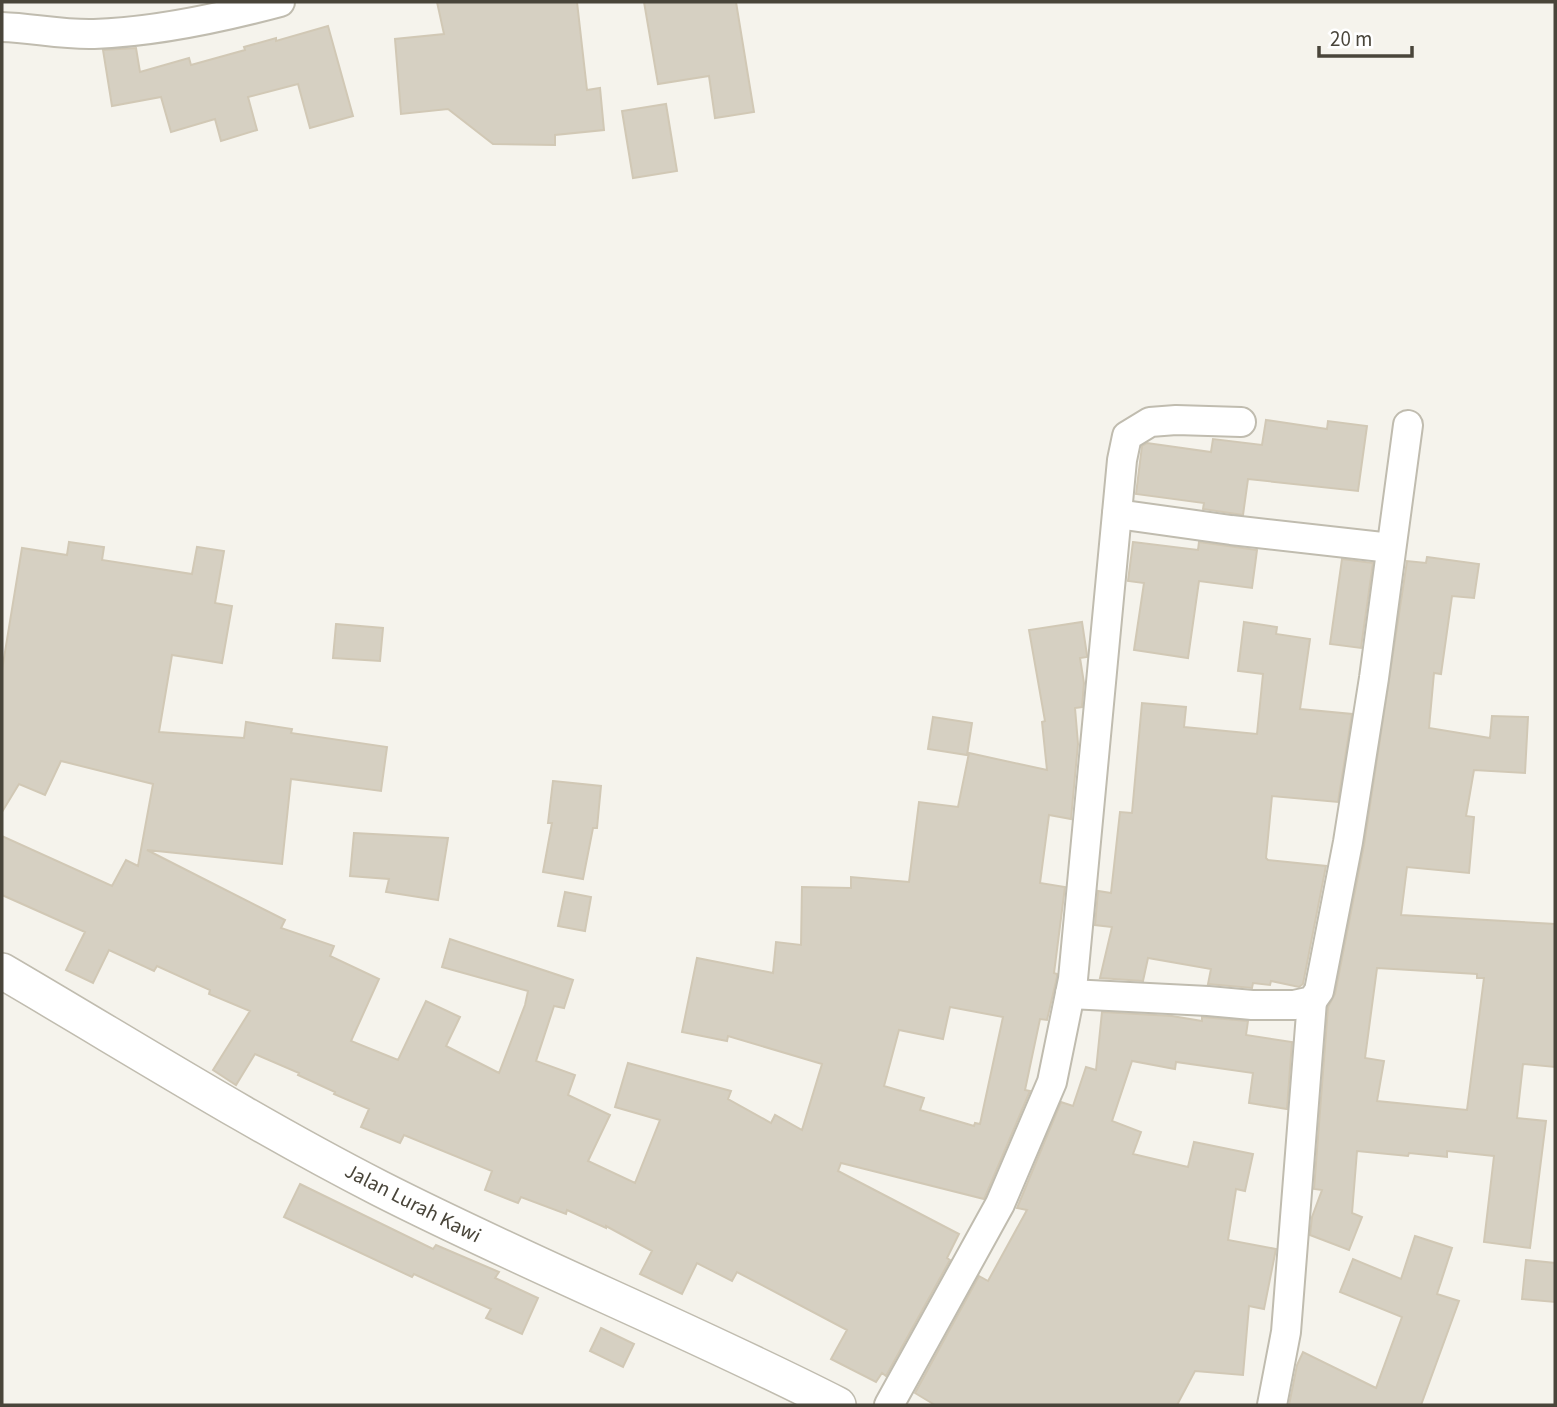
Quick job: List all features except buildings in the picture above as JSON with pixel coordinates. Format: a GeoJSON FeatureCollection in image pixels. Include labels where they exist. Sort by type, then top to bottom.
{"type":"FeatureCollection","features":[{"type":"Feature","properties":{"kind":"street"},"geometry":{"type":"LineString","coordinates":[[2,27],[91,34],[150,29],[280,2]]}},
{"type":"Feature","properties":{"kind":"street"},"geometry":{"type":"LineString","coordinates":[[889,1405],[1000,1204],[1052,1082],[1073,979],[1117,514],[1127,436],[1150,422],[1241,422]]}},
{"type":"Feature","properties":{"kind":"street"},"geometry":{"type":"LineString","coordinates":[[1272,1405],[1286,1332],[1312,1001],[1319,992],[1324,976],[1348,842],[1374,678],[1408,425]]}},
{"type":"Feature","properties":{"kind":"street"},"geometry":{"type":"LineString","coordinates":[[1117,514],[1391,548]]}},
{"type":"Feature","properties":{"kind":"street","name":"Jalan Lurah Kawi"},"geometry":{"type":"LineString","coordinates":[[2,971],[238,1111],[378,1187],[503,1248],[682,1328],[838,1405]]}},
{"type":"Feature","properties":{"kind":"street"},"geometry":{"type":"LineString","coordinates":[[1070,994],[1252,1005],[1294,1005],[1312,1001]]}}]}
